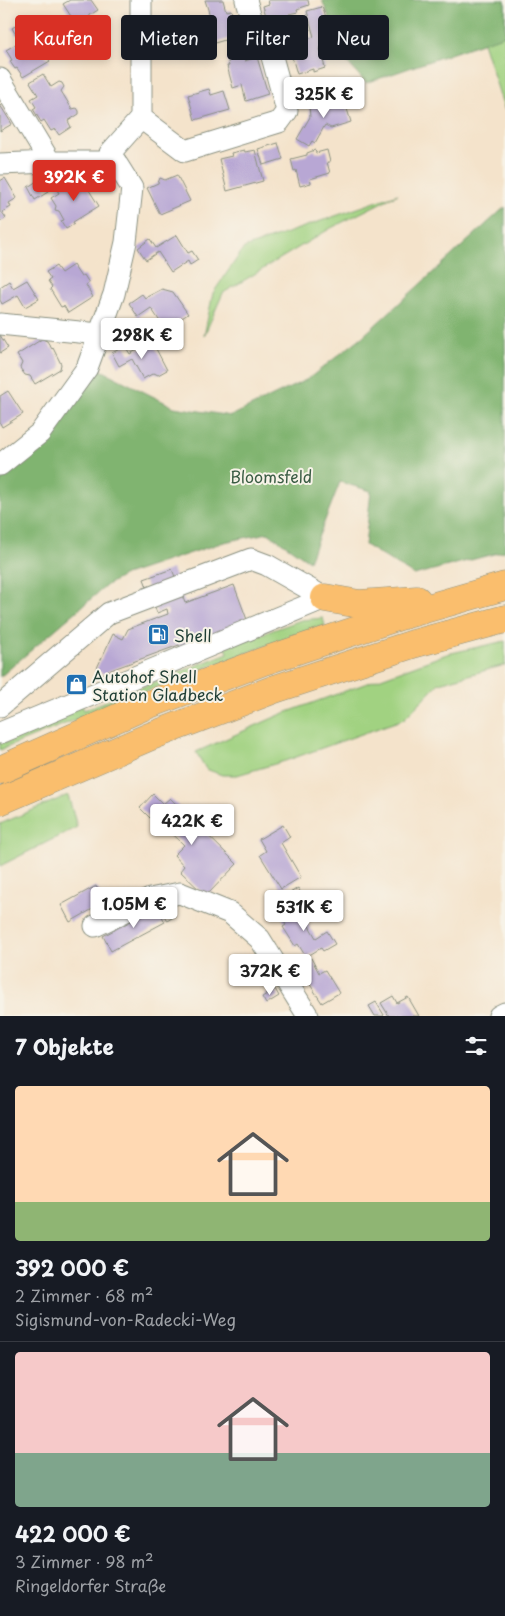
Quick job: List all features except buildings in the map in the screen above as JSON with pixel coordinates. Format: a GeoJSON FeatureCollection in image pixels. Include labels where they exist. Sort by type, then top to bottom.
{"type":"FeatureCollection","features":[{"type":"Feature","properties":{"kind":"highway"},"geometry":{"type":"LineString","coordinates":[[326,598],[359,604],[419,600],[502,587]]}},
{"type":"Feature","properties":{"kind":"highway"},"geometry":{"type":"LineString","coordinates":[[0,770],[142,707],[264,661],[373,625],[502,587]]}},
{"type":"Feature","properties":{"kind":"highway"},"geometry":{"type":"LineString","coordinates":[[0,801],[148,737],[275,689],[413,644],[505,619]]}},
{"type":"Feature","properties":{"kind":"street"},"geometry":{"type":"LineString","coordinates":[[0,465],[40,433],[87,368],[114,294],[126,242],[132,188],[110,152],[141,118],[141,0]]}},
{"type":"Feature","properties":{"kind":"street"},"geometry":{"type":"LineString","coordinates":[[141,118],[185,151],[279,122],[287,111],[269,46],[257,38],[246,0]]}},
{"type":"Feature","properties":{"kind":"street"},"geometry":{"type":"LineString","coordinates":[[0,79],[50,162]]}},
{"type":"Feature","properties":{"kind":"street"},"geometry":{"type":"LineString","coordinates":[[0,164],[116,162]]}},
{"type":"Feature","properties":{"kind":"street"},"geometry":{"type":"LineString","coordinates":[[0,324],[99,334]]}},
{"type":"Feature","properties":{"kind":"street"},"geometry":{"type":"LineString","coordinates":[[0,706],[109,614],[251,559],[267,565],[326,598]]}},
{"type":"Feature","properties":{"kind":"street"},"geometry":{"type":"LineString","coordinates":[[0,733],[326,598]]}},
{"type":"Feature","properties":{"kind":"street"},"geometry":{"type":"LineString","coordinates":[[95,926],[150,899],[180,893],[230,913],[260,939],[308,1016]]}},
{"type":"Feature","properties":{"kind":"street"},"geometry":{"type":"LineString","coordinates":[[499,1016],[505,1012]]}},
{"type":"Feature","properties":{"kind":"green space"},"geometry":{"type":"Polygon","coordinates":[[[322,0],[505,0],[505,35],[366,83],[347,60],[389,60],[389,15],[328,15],[322,0]]]}},
{"type":"Feature","properties":{"kind":"green space"},"geometry":{"type":"Polygon","coordinates":[[[505,0],[505,111],[480,33],[505,0]]]}},
{"type":"Feature","properties":{"kind":"green space"},"geometry":{"type":"Polygon","coordinates":[[[398,194],[331,228],[223,293],[204,336],[213,293],[244,248],[398,194]]]}},
{"type":"Feature","properties":{"kind":"green space","name":"Bloomsfeld"},"geometry":{"type":"Polygon","coordinates":[[[505,207],[505,551],[414,575],[365,545],[371,491],[340,482],[309,561],[268,533],[224,542],[125,575],[107,585],[0,677],[0,476],[4,474],[97,368],[174,407],[231,416],[308,379],[362,337],[505,207]]]}},
{"type":"Feature","properties":{"kind":"green space"},"geometry":{"type":"Polygon","coordinates":[[[323,618],[325,626],[197,671],[0,750],[0,737],[2,736],[6,743],[63,718],[81,704],[84,710],[228,653],[226,647],[301,620],[323,618]]]}},
{"type":"Feature","properties":{"kind":"green space"},"geometry":{"type":"Polygon","coordinates":[[[505,641],[505,665],[439,683],[404,719],[285,761],[237,775],[222,775],[206,769],[196,752],[282,714],[447,654],[505,641]]]}},
{"type":"Feature","properties":{"kind":"green space"},"geometry":{"type":"Polygon","coordinates":[[[68,795],[77,827],[0,866],[0,824],[68,795]]]}},
{"type":"Feature","properties":{"kind":"place","name":"Shell"},"geometry":{"type":"Point","coordinates":[158,635]}},
{"type":"Feature","properties":{"kind":"place","name":"Autohof Shell Station Gladbeck"},"geometry":{"type":"Point","coordinates":[76,685]}}]}
